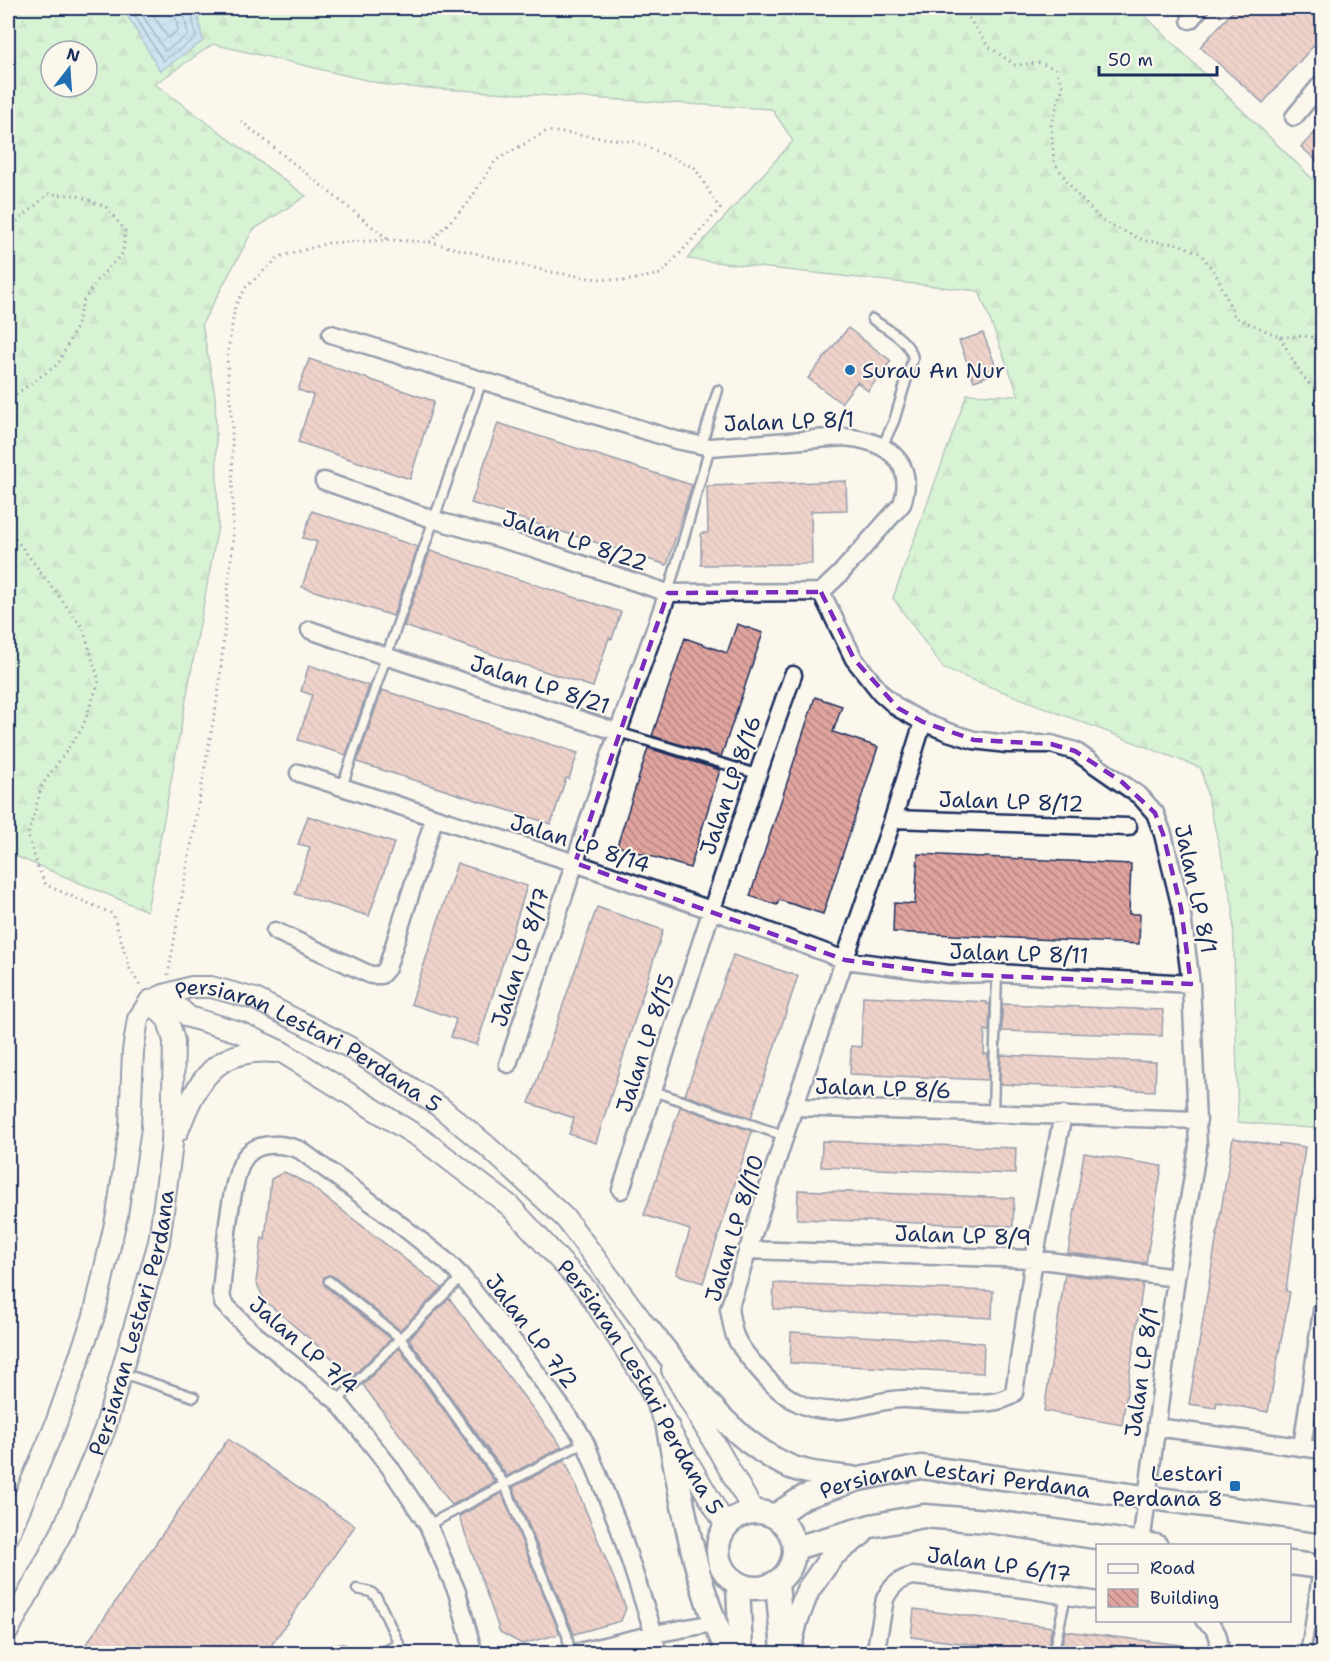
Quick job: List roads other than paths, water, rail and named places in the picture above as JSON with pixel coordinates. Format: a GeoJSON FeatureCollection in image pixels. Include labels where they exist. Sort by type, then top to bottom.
{"type":"FeatureCollection","features":[{"type":"Feature","properties":{"kind":"main road"},"geometry":{"type":"LineString","coordinates":[[648,1329],[716,1413],[757,1448],[785,1465],[820,1474],[859,1479]]}},
{"type":"Feature","properties":{"kind":"main road"},"geometry":{"type":"LineString","coordinates":[[668,1428],[688,1533],[714,1623],[729,1653]]}},
{"type":"Feature","properties":{"kind":"main road","name":"Persiaran Lestari Perdana"},"geometry":{"type":"LineString","coordinates":[[764,1514],[804,1497],[859,1479],[921,1467],[1323,1521]]}},
{"type":"Feature","properties":{"kind":"main road","name":"Persiaran Lestari Perdana 5"},"geometry":{"type":"LineString","coordinates":[[738,1584],[725,1573],[718,1558],[718,1541],[726,1526],[738,1516],[764,1514],[788,1530],[795,1548]]}},
{"type":"Feature","properties":{"kind":"main road","name":"Persiaran Lestari Perdana"},"geometry":{"type":"LineString","coordinates":[[795,1548],[872,1526],[924,1516],[988,1521],[1148,1544]]}},
{"type":"Feature","properties":{"kind":"main road"},"geometry":{"type":"LineString","coordinates":[[788,1653],[796,1621],[808,1590],[833,1555],[872,1526]]}},
{"type":"Feature","properties":{"kind":"main road"},"geometry":{"type":"LineString","coordinates":[[741,1653],[738,1584],[758,1589],[777,1583],[790,1568],[795,1548]]}},
{"type":"Feature","properties":{"kind":"main road"},"geometry":{"type":"LineString","coordinates":[[1291,1563],[1321,1567]]}},
{"type":"Feature","properties":{"kind":"main road"},"geometry":{"type":"LineString","coordinates":[[777,1583],[783,1653]]}},
{"type":"Feature","properties":{"kind":"street"},"geometry":{"type":"LineString","coordinates":[[1294,117],[1323,83]]}},
{"type":"Feature","properties":{"kind":"street","name":"Jalan LP 8/1"},"geometry":{"type":"LineString","coordinates":[[331,334],[705,446],[843,437],[858,438],[883,446],[898,462],[906,476],[906,489],[902,504],[821,592],[864,673],[898,708],[923,722],[948,732],[975,740],[1006,744],[1051,744],[1075,751],[1140,796],[1155,813],[1181,908],[1191,984],[1198,1146],[1176,1278],[1146,1497],[1148,1544]]}},
{"type":"Feature","properties":{"kind":"street","name":"Jalan LP 8/22"},"geometry":{"type":"LineString","coordinates":[[324,481],[435,520],[533,548],[668,593],[821,592]]}},
{"type":"Feature","properties":{"kind":"street","name":"Jalan LP 8/17"},"geometry":{"type":"LineString","coordinates":[[508,1064],[618,732],[668,593]]}},
{"type":"Feature","properties":{"kind":"street","name":"Jalan LP 8/21"},"geometry":{"type":"LineString","coordinates":[[310,630],[618,732]]}},
{"type":"Feature","properties":{"kind":"street","name":"Jalan LP 8/16"},"geometry":{"type":"LineString","coordinates":[[711,910],[793,675]]}},
{"type":"Feature","properties":{"kind":"street","name":"Jalan LP 8/6"},"geometry":{"type":"LineString","coordinates":[[923,722],[893,819],[794,1107],[1198,1120]]}},
{"type":"Feature","properties":{"kind":"street","name":"Jalan LP 8/14"},"geometry":{"type":"LineString","coordinates":[[299,773],[574,863],[711,910],[845,960]]}},
{"type":"Feature","properties":{"kind":"street"},"geometry":{"type":"LineString","coordinates":[[276,931],[371,975],[381,975],[387,968],[434,819]]}},
{"type":"Feature","properties":{"kind":"street","name":"Jalan LP 8/12"},"geometry":{"type":"LineString","coordinates":[[893,819],[1128,827]]}},
{"type":"Feature","properties":{"kind":"street","name":"Jalan LP 8/15"},"geometry":{"type":"LineString","coordinates":[[621,1190],[711,910]]}},
{"type":"Feature","properties":{"kind":"street","name":"Jalan LP 8/11"},"geometry":{"type":"LineString","coordinates":[[845,960],[949,974],[997,973],[1191,984]]}},
{"type":"Feature","properties":{"kind":"street","name":"Persiaran Lestari Perdana 5"},"geometry":{"type":"LineString","coordinates":[[157,998],[191,987],[211,987],[255,999],[351,1048],[440,1107],[488,1146],[567,1219],[648,1329],[764,1514]]}},
{"type":"Feature","properties":{"kind":"street","name":"Persiaran Lestari Perdana 5"},"geometry":{"type":"LineString","coordinates":[[157,998],[189,1017],[239,1032],[282,1052],[422,1139],[510,1206],[587,1290],[648,1383],[668,1428],[726,1526]]}},
{"type":"Feature","properties":{"kind":"street","name":"Persiaran Lestari Perdana"},"geometry":{"type":"LineString","coordinates":[[8,1536],[54,1429],[94,1316],[119,1204],[130,1126],[134,1036],[138,1019],[157,998],[168,1020],[174,1041],[172,1144],[159,1242],[105,1429],[62,1532],[8,1631]]}},
{"type":"Feature","properties":{"kind":"street"},"geometry":{"type":"LineString","coordinates":[[172,1144],[187,1106],[202,1079],[214,1068],[237,1053],[256,1050],[282,1052]]}},
{"type":"Feature","properties":{"kind":"street","name":"Jalan LP 8//10"},"geometry":{"type":"LineString","coordinates":[[794,1107],[729,1309],[735,1336],[749,1358],[774,1388],[792,1400],[814,1410],[839,1411],[904,1399],[965,1405],[1012,1396],[1016,1390],[1034,1259]]}},
{"type":"Feature","properties":{"kind":"street"},"geometry":{"type":"LineString","coordinates":[[1034,1259],[1063,1115]]}},
{"type":"Feature","properties":{"kind":"street","name":"Jalan LP 7/2"},"geometry":{"type":"LineString","coordinates":[[249,1152],[262,1146],[276,1144],[300,1150],[383,1211],[446,1261],[462,1277],[517,1346],[585,1442],[619,1527],[654,1634],[657,1653]]}},
{"type":"Feature","properties":{"kind":"street","name":"Jalan LP 7/4"},"geometry":{"type":"LineString","coordinates":[[249,1152],[238,1169],[232,1201],[221,1293],[223,1304],[278,1354],[337,1401],[389,1466],[428,1525],[457,1592],[474,1653]]}},
{"type":"Feature","properties":{"kind":"street","name":"Jalan LP 8/9"},"geometry":{"type":"LineString","coordinates":[[747,1250],[1034,1259],[1176,1278]]}},
{"type":"Feature","properties":{"kind":"street"},"geometry":{"type":"LineString","coordinates":[[1302,1447],[1323,1311]]}},
{"type":"Feature","properties":{"kind":"street"},"geometry":{"type":"LineString","coordinates":[[1156,1427],[1323,1450]]}},
{"type":"Feature","properties":{"kind":"street","name":"Jalan LP 6/17"},"geometry":{"type":"LineString","coordinates":[[875,1652],[885,1599],[896,1583],[913,1576],[1096,1601]]}},
{"type":"Feature","properties":{"kind":"street"},"geometry":{"type":"LineString","coordinates":[[1207,1622],[1219,1634],[1218,1653]]}},
{"type":"Feature","properties":{"kind":"street"},"geometry":{"type":"LineString","coordinates":[[570,1653],[714,1623]]}},
{"type":"Feature","properties":{"kind":"lane"},"geometry":{"type":"LineString","coordinates":[[872,319],[911,349],[913,358],[894,421],[883,446]]}},
{"type":"Feature","properties":{"kind":"lane"},"geometry":{"type":"LineString","coordinates":[[342,787],[385,656],[435,520],[482,380]]}},
{"type":"Feature","properties":{"kind":"lane"},"geometry":{"type":"LineString","coordinates":[[668,593],[718,390]]}},
{"type":"Feature","properties":{"kind":"lane","name":"Jalan LP 8/21"},"geometry":{"type":"LineString","coordinates":[[618,732],[757,774]]}},
{"type":"Feature","properties":{"kind":"lane"},"geometry":{"type":"LineString","coordinates":[[993,1113],[997,973]]}},
{"type":"Feature","properties":{"kind":"lane"},"geometry":{"type":"LineString","coordinates":[[653,1091],[785,1136]]}},
{"type":"Feature","properties":{"kind":"lane"},"geometry":{"type":"LineString","coordinates":[[337,1401],[462,1277]]}},
{"type":"Feature","properties":{"kind":"lane"},"geometry":{"type":"LineString","coordinates":[[329,1281],[400,1338],[505,1485],[567,1635],[570,1653]]}},
{"type":"Feature","properties":{"kind":"lane"},"geometry":{"type":"LineString","coordinates":[[122,1372],[194,1397]]}},
{"type":"Feature","properties":{"kind":"lane"},"geometry":{"type":"LineString","coordinates":[[428,1525],[585,1442]]}},
{"type":"Feature","properties":{"kind":"lane"},"geometry":{"type":"LineString","coordinates":[[1305,1653],[1321,1567]]}},
{"type":"Feature","properties":{"kind":"lane"},"geometry":{"type":"LineString","coordinates":[[357,1590],[371,1592],[377,1598],[404,1653]]}},
{"type":"Feature","properties":{"kind":"lane"},"geometry":{"type":"LineString","coordinates":[[1053,1653],[1066,1596]]}},
{"type":"Feature","properties":{"kind":"lane"},"geometry":{"type":"LineString","coordinates":[[1310,1624],[1323,1626]]}},
{"type":"Feature","properties":{"kind":"lane"},"geometry":{"type":"LineString","coordinates":[[379,1653],[399,1644]]}},
{"type":"Feature","properties":{"kind":"lane"},"geometry":{"type":"LineString","coordinates":[[331,1653],[340,1649],[356,1653]]}},
{"type":"Feature","properties":{"kind":"lane"},"geometry":{"type":"LineString","coordinates":[[875,1652],[903,1653]]}},
{"type":"Feature","properties":{"kind":"water"},"geometry":{"type":"Polygon","coordinates":[[[123,8],[196,8],[203,41],[160,71],[123,8]]]}},
{"type":"Feature","properties":{"kind":"place","name":"Surau An Nur"},"geometry":{"type":"Point","coordinates":[850,370]}},
{"type":"Feature","properties":{"kind":"place","name":"Lestari Perdana 8"},"geometry":{"type":"Point","coordinates":[1235,1486]}}]}
